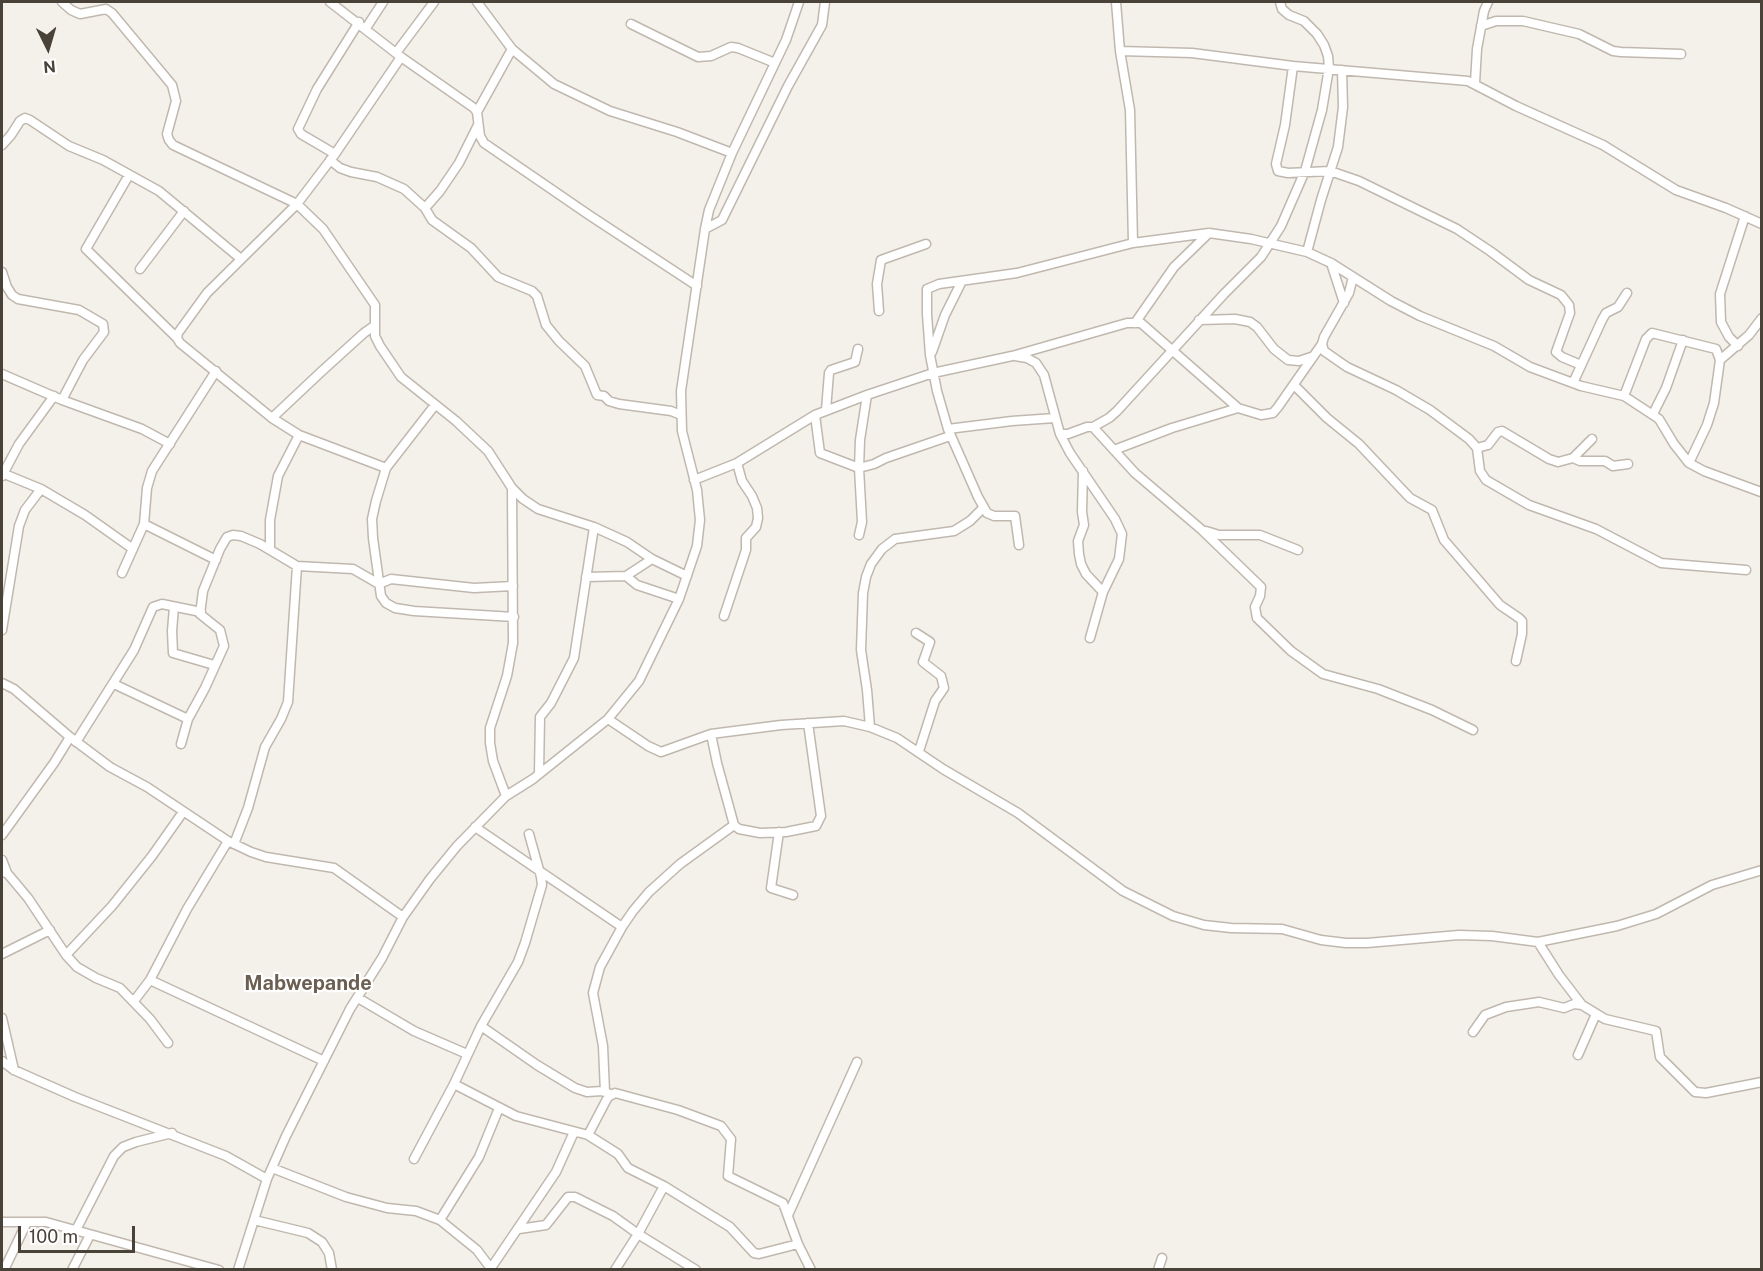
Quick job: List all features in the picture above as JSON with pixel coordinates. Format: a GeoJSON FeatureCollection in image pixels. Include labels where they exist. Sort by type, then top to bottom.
{"type":"FeatureCollection","features":[{"type":"Feature","properties":{"kind":"street"},"geometry":{"type":"LineString","coordinates":[[62,2],[80,14],[106,9],[115,2]]}},
{"type":"Feature","properties":{"kind":"street"},"geometry":{"type":"LineString","coordinates":[[330,2],[477,112]]}},
{"type":"Feature","properties":{"kind":"street"},"geometry":{"type":"LineString","coordinates":[[383,2],[362,25],[317,89],[298,129],[301,134],[351,172],[377,177],[404,189],[425,208],[432,220],[471,248],[498,277],[532,291],[537,296],[546,325],[585,366],[597,395],[619,404],[671,411],[681,415]]}},
{"type":"Feature","properties":{"kind":"street"},"geometry":{"type":"LineString","coordinates":[[177,338],[178,333],[207,293],[297,204],[333,157],[434,2]]}},
{"type":"Feature","properties":{"kind":"street"},"geometry":{"type":"LineString","coordinates":[[477,2],[512,49],[554,84],[610,111],[732,153]]}},
{"type":"Feature","properties":{"kind":"street"},"geometry":{"type":"LineString","coordinates":[[238,1269],[272,1168],[350,1009],[403,917],[457,846],[506,796],[608,719],[639,681],[679,599],[697,546],[700,520],[699,503],[684,442],[681,391],[705,229],[709,210],[732,153],[786,40],[800,2]]}},
{"type":"Feature","properties":{"kind":"street"},"geometry":{"type":"LineString","coordinates":[[705,229],[722,220],[788,86],[822,25],[825,2]]}},
{"type":"Feature","properties":{"kind":"street"},"geometry":{"type":"LineString","coordinates":[[1116,2],[1120,51],[1130,110],[1134,243]]}},
{"type":"Feature","properties":{"kind":"street"},"geometry":{"type":"LineString","coordinates":[[1060,434],[1094,427],[1117,411],[1271,244],[1305,171],[1322,110],[1329,68],[1324,45],[1317,34],[1304,21],[1289,15],[1282,9],[1280,2]]}},
{"type":"Feature","properties":{"kind":"street"},"geometry":{"type":"LineString","coordinates":[[1475,83],[1475,64],[1481,26],[1488,2]]}},
{"type":"Feature","properties":{"kind":"street"},"geometry":{"type":"LineString","coordinates":[[106,9],[112,13],[172,85],[176,101],[168,129],[171,142],[180,150],[297,204],[323,229],[371,300],[376,313],[374,326],[380,346],[401,377],[456,421],[488,451],[512,488],[523,499],[538,509],[594,527],[687,576]]}},
{"type":"Feature","properties":{"kind":"street"},"geometry":{"type":"LineString","coordinates":[[1481,26],[1496,21],[1523,21],[1579,34],[1613,51],[1681,54]]}},
{"type":"Feature","properties":{"kind":"street"},"geometry":{"type":"LineString","coordinates":[[631,24],[698,57],[711,56],[731,47],[775,63]]}},
{"type":"Feature","properties":{"kind":"street"},"geometry":{"type":"LineString","coordinates":[[512,49],[477,112],[480,136],[484,143],[697,286]]}},
{"type":"Feature","properties":{"kind":"street"},"geometry":{"type":"LineString","coordinates":[[1120,51],[1203,54],[1293,66],[1456,79],[1475,83],[1516,106],[1603,145],[1676,190],[1761,224]]}},
{"type":"Feature","properties":{"kind":"street"},"geometry":{"type":"LineString","coordinates":[[1293,66],[1291,90],[1276,168],[1278,171],[1288,173],[1330,171],[1359,182],[1456,229],[1529,280],[1561,295],[1569,305],[1569,313],[1556,352],[1581,365]]}},
{"type":"Feature","properties":{"kind":"street"},"geometry":{"type":"LineString","coordinates":[[1307,252],[1338,147],[1341,126],[1342,69]]}},
{"type":"Feature","properties":{"kind":"street"},"geometry":{"type":"LineString","coordinates":[[2,145],[20,121],[25,118],[69,146],[104,160],[159,191],[241,259]]}},
{"type":"Feature","properties":{"kind":"street"},"geometry":{"type":"LineString","coordinates":[[425,208],[459,163],[478,125]]}},
{"type":"Feature","properties":{"kind":"street"},"geometry":{"type":"LineString","coordinates":[[129,175],[86,249],[89,254],[180,343],[273,418],[299,435],[386,468]]}},
{"type":"Feature","properties":{"kind":"street"},"geometry":{"type":"LineString","coordinates":[[140,269],[184,211]]}},
{"type":"Feature","properties":{"kind":"street"},"geometry":{"type":"LineString","coordinates":[[1738,346],[1729,337],[1721,322],[1720,294],[1745,216]]}},
{"type":"Feature","properties":{"kind":"street"},"geometry":{"type":"LineString","coordinates":[[1135,323],[1174,267],[1209,233]]}},
{"type":"Feature","properties":{"kind":"street"},"geometry":{"type":"LineString","coordinates":[[1019,545],[1015,516],[994,516],[983,508],[940,408],[930,355],[927,289],[939,284],[1017,273],[1134,243],[1209,233],[1228,234],[1307,252],[1331,262],[1420,316],[1494,346],[1530,367],[1591,389],[1624,396],[1653,414],[1689,463],[1704,471],[1761,492]]}},
{"type":"Feature","properties":{"kind":"street"},"geometry":{"type":"LineString","coordinates":[[879,311],[877,284],[881,260],[926,244]]}},
{"type":"Feature","properties":{"kind":"street"},"geometry":{"type":"LineString","coordinates":[[1331,262],[1344,303]]}},
{"type":"Feature","properties":{"kind":"street"},"geometry":{"type":"LineString","coordinates":[[2,272],[7,287],[18,299],[79,310],[103,324],[104,332],[58,398],[25,435],[2,474],[41,489],[86,515],[133,549]]}},
{"type":"Feature","properties":{"kind":"street"},"geometry":{"type":"LineString","coordinates":[[694,480],[737,463],[814,415],[826,410],[933,373],[1012,356],[1116,325],[1140,323],[1238,408],[1261,415],[1273,412],[1294,386],[1311,357],[1322,344],[1349,293],[1353,277]]}},
{"type":"Feature","properties":{"kind":"street"},"geometry":{"type":"LineString","coordinates":[[930,355],[945,315],[961,282]]}},
{"type":"Feature","properties":{"kind":"street"},"geometry":{"type":"LineString","coordinates":[[1573,383],[1606,313],[1618,307],[1627,293]]}},
{"type":"Feature","properties":{"kind":"street"},"geometry":{"type":"LineString","coordinates":[[1720,360],[1738,346],[1761,318]]}},
{"type":"Feature","properties":{"kind":"street"},"geometry":{"type":"LineString","coordinates":[[1199,320],[1235,319],[1250,322],[1257,327],[1274,349],[1288,360],[1299,361],[1311,357]]}},
{"type":"Feature","properties":{"kind":"street"},"geometry":{"type":"LineString","coordinates":[[273,418],[374,326]]}},
{"type":"Feature","properties":{"kind":"street"},"geometry":{"type":"LineString","coordinates":[[1624,396],[1648,335],[1658,333],[1716,349],[1720,360],[1714,403],[1707,425],[1689,463]]}},
{"type":"Feature","properties":{"kind":"street"},"geometry":{"type":"LineString","coordinates":[[1653,414],[1666,388],[1683,340]]}},
{"type":"Feature","properties":{"kind":"street"},"geometry":{"type":"LineString","coordinates":[[1322,344],[1324,351],[1332,358],[1430,410],[1470,439],[1477,448],[1482,476],[1511,496],[1529,505],[1596,529],[1661,564],[1746,570]]}},
{"type":"Feature","properties":{"kind":"street"},"geometry":{"type":"LineString","coordinates":[[826,410],[829,373],[831,370],[855,362],[858,349]]}},
{"type":"Feature","properties":{"kind":"street"},"geometry":{"type":"LineString","coordinates":[[1012,356],[1027,358],[1036,363],[1044,375],[1060,434],[1115,519],[1122,534],[1119,559],[1103,592],[1090,638]]}},
{"type":"Feature","properties":{"kind":"street"},"geometry":{"type":"LineString","coordinates":[[122,573],[144,524],[147,488],[152,471],[216,371]]}},
{"type":"Feature","properties":{"kind":"street"},"geometry":{"type":"LineString","coordinates":[[2,374],[58,398],[142,429],[170,444]]}},
{"type":"Feature","properties":{"kind":"street"},"geometry":{"type":"LineString","coordinates":[[1294,386],[1327,418],[1359,444],[1410,498],[1432,510],[1444,540],[1500,606],[1522,621],[1522,634],[1516,661]]}},
{"type":"Feature","properties":{"kind":"street"},"geometry":{"type":"LineString","coordinates":[[860,535],[862,502],[859,468],[860,440],[867,395]]}},
{"type":"Feature","properties":{"kind":"street"},"geometry":{"type":"LineString","coordinates":[[435,405],[386,468],[372,519],[381,596],[394,608],[514,617]]}},
{"type":"Feature","properties":{"kind":"street"},"geometry":{"type":"LineString","coordinates":[[1114,450],[1172,428],[1238,408]]}},
{"type":"Feature","properties":{"kind":"street"},"geometry":{"type":"LineString","coordinates":[[814,415],[820,453],[859,468],[874,464],[949,432],[1012,421],[1055,418]]}},
{"type":"Feature","properties":{"kind":"street"},"geometry":{"type":"LineString","coordinates":[[1094,427],[1135,473],[1202,530],[1261,586],[1255,607],[1257,618],[1283,645],[1314,669],[1336,679],[1401,697],[1473,730]]}},
{"type":"Feature","properties":{"kind":"street"},"geometry":{"type":"LineString","coordinates":[[1477,448],[1488,445],[1498,432],[1502,431],[1554,461],[1573,458],[1581,461],[1605,461],[1613,465],[1628,464]]}},
{"type":"Feature","properties":{"kind":"street"},"geometry":{"type":"LineString","coordinates":[[270,549],[270,520],[278,476],[299,435]]}},
{"type":"Feature","properties":{"kind":"street"},"geometry":{"type":"LineString","coordinates":[[1573,458],[1592,439]]}},
{"type":"Feature","properties":{"kind":"street"},"geometry":{"type":"LineString","coordinates":[[724,616],[746,550],[746,538],[756,527],[758,518],[757,508],[742,481],[737,463]]}},
{"type":"Feature","properties":{"kind":"street"},"geometry":{"type":"LineString","coordinates":[[1083,471],[1084,525],[1078,541],[1079,554],[1086,574],[1103,592]]}},
{"type":"Feature","properties":{"kind":"street"},"geometry":{"type":"LineString","coordinates":[[506,796],[493,760],[490,728],[507,676],[513,643],[512,488]]}},
{"type":"Feature","properties":{"kind":"street"},"geometry":{"type":"LineString","coordinates":[[2,630],[19,526],[25,510],[41,489]]}},
{"type":"Feature","properties":{"kind":"street"},"geometry":{"type":"LineString","coordinates":[[870,727],[861,650],[863,593],[871,564],[882,549],[895,539],[954,531],[970,521],[983,508]]}},
{"type":"Feature","properties":{"kind":"street"},"geometry":{"type":"LineString","coordinates":[[144,524],[216,560]]}},
{"type":"Feature","properties":{"kind":"street"},"geometry":{"type":"LineString","coordinates":[[539,773],[540,717],[551,703],[573,658],[594,527]]}},
{"type":"Feature","properties":{"kind":"street"},"geometry":{"type":"LineString","coordinates":[[1202,530],[1219,535],[1260,535],[1298,550]]}},
{"type":"Feature","properties":{"kind":"street"},"geometry":{"type":"LineString","coordinates":[[181,744],[188,719],[224,646],[222,635],[217,627],[200,614],[203,591],[227,537],[241,536],[270,549],[297,566],[353,569],[379,584]]}},
{"type":"Feature","properties":{"kind":"street"},"geometry":{"type":"LineString","coordinates":[[586,577],[626,576],[652,559]]}},
{"type":"Feature","properties":{"kind":"street"},"geometry":{"type":"LineString","coordinates":[[134,1001],[150,980],[187,909],[231,842],[265,747],[288,702],[297,566]]}},
{"type":"Feature","properties":{"kind":"street"},"geometry":{"type":"LineString","coordinates":[[626,576],[637,585],[679,599]]}},
{"type":"Feature","properties":{"kind":"street"},"geometry":{"type":"LineString","coordinates":[[379,584],[391,579],[474,588],[513,585]]}},
{"type":"Feature","properties":{"kind":"street"},"geometry":{"type":"LineString","coordinates":[[2,836],[114,684],[134,650],[153,608],[162,604],[201,612]]}},
{"type":"Feature","properties":{"kind":"street"},"geometry":{"type":"LineString","coordinates":[[174,607],[173,653],[214,665]]}},
{"type":"Feature","properties":{"kind":"street"},"geometry":{"type":"LineString","coordinates":[[915,633],[930,642],[923,662],[941,676],[944,688],[935,701],[919,751]]}},
{"type":"Feature","properties":{"kind":"street"},"geometry":{"type":"LineString","coordinates":[[2,683],[14,689],[110,767],[231,842],[266,857],[334,868],[403,917]]}},
{"type":"Feature","properties":{"kind":"street"},"geometry":{"type":"LineString","coordinates":[[114,684],[188,719]]}},
{"type":"Feature","properties":{"kind":"street"},"geometry":{"type":"LineString","coordinates":[[608,719],[661,752],[711,734],[844,721],[870,727],[897,738],[919,751],[943,770],[1018,813],[1124,891],[1173,916],[1231,928],[1282,929],[1321,940],[1367,943],[1459,935],[1492,936],[1538,942],[1617,927],[1656,914],[1712,885],[1761,870]]}},
{"type":"Feature","properties":{"kind":"street"},"geometry":{"type":"LineString","coordinates":[[711,734],[734,825],[739,829],[760,833],[778,832],[816,826],[821,816],[808,723]]}},
{"type":"Feature","properties":{"kind":"street"},"geometry":{"type":"LineString","coordinates":[[66,955],[112,906],[183,812]]}},
{"type":"Feature","properties":{"kind":"street"},"geometry":{"type":"LineString","coordinates":[[588,1135],[607,1093],[603,1046],[593,993],[600,967],[622,927],[649,892],[680,864],[734,825]]}},
{"type":"Feature","properties":{"kind":"street"},"geometry":{"type":"LineString","coordinates":[[475,827],[622,927]]}},
{"type":"Feature","properties":{"kind":"street"},"geometry":{"type":"LineString","coordinates":[[778,832],[771,888],[793,895]]}},
{"type":"Feature","properties":{"kind":"street"},"geometry":{"type":"LineString","coordinates":[[414,1159],[454,1084],[481,1026],[518,962],[542,885],[529,834]]}},
{"type":"Feature","properties":{"kind":"street"},"geometry":{"type":"LineString","coordinates":[[2,860],[4,873],[28,898],[66,955],[77,967],[120,988],[150,1018],[168,1043]]}},
{"type":"Feature","properties":{"kind":"street"},"geometry":{"type":"LineString","coordinates":[[2,954],[50,930]]}},
{"type":"Feature","properties":{"kind":"street"},"geometry":{"type":"LineString","coordinates":[[1538,942],[1582,1005],[1614,1021],[1656,1031],[1660,1057],[1696,1092],[1706,1093],[1761,1082]]}},
{"type":"Feature","properties":{"kind":"street"},"geometry":{"type":"LineString","coordinates":[[150,980],[324,1061]]}},
{"type":"Feature","properties":{"kind":"street"},"geometry":{"type":"LineString","coordinates":[[358,998],[414,1031],[467,1054]]}},
{"type":"Feature","properties":{"kind":"street"},"geometry":{"type":"LineString","coordinates":[[1473,1032],[1485,1015],[1506,1007],[1539,1002],[1558,1007],[1582,1005]]}},
{"type":"Feature","properties":{"kind":"street"},"geometry":{"type":"LineString","coordinates":[[1578,1055],[1596,1014]]}},
{"type":"Feature","properties":{"kind":"street"},"geometry":{"type":"LineString","coordinates":[[2,1018],[14,1070]]}},
{"type":"Feature","properties":{"kind":"street"},"geometry":{"type":"LineString","coordinates":[[481,1026],[575,1088],[586,1092],[620,1093],[721,1126],[731,1140],[728,1176],[783,1203],[798,1244],[812,1269]]}},
{"type":"Feature","properties":{"kind":"street"},"geometry":{"type":"LineString","coordinates":[[2,1061],[14,1070],[121,1116],[172,1133],[226,1156],[267,1179]]}},
{"type":"Feature","properties":{"kind":"street"},"geometry":{"type":"LineString","coordinates":[[788,1215],[857,1062]]}},
{"type":"Feature","properties":{"kind":"street"},"geometry":{"type":"LineString","coordinates":[[454,1084],[500,1108],[537,1123],[588,1135],[618,1154],[628,1168],[664,1186],[730,1227],[754,1253],[759,1254],[798,1244]]}},
{"type":"Feature","properties":{"kind":"street"},"geometry":{"type":"LineString","coordinates":[[440,1220],[479,1157],[500,1108]]}},
{"type":"Feature","properties":{"kind":"street"},"geometry":{"type":"LineString","coordinates":[[272,1168],[346,1197],[383,1207],[416,1211],[440,1220],[477,1250],[491,1269],[560,1166],[574,1132]]}},
{"type":"Feature","properties":{"kind":"street"},"geometry":{"type":"LineString","coordinates":[[76,1230],[114,1156],[123,1147],[172,1133]]}},
{"type":"Feature","properties":{"kind":"street"},"geometry":{"type":"LineString","coordinates":[[615,1269],[638,1234],[664,1186]]}},
{"type":"Feature","properties":{"kind":"street"},"geometry":{"type":"LineString","coordinates":[[519,1229],[546,1225],[563,1203],[572,1196],[594,1205],[696,1269]]}},
{"type":"Feature","properties":{"kind":"street"},"geometry":{"type":"LineString","coordinates":[[254,1220],[308,1233],[322,1242],[329,1253],[332,1269]]}},
{"type":"Feature","properties":{"kind":"street"},"geometry":{"type":"LineString","coordinates":[[2,1222],[46,1222],[219,1269]]}},
{"type":"Feature","properties":{"kind":"street"},"geometry":{"type":"LineString","coordinates":[[4,1269],[27,1222]]}},
{"type":"Feature","properties":{"kind":"street"},"geometry":{"type":"LineString","coordinates":[[72,1269],[90,1234]]}},
{"type":"Feature","properties":{"kind":"street"},"geometry":{"type":"LineString","coordinates":[[1158,1269],[1162,1258]]}},
{"type":"Feature","properties":{"kind":"district","name":"Mabwepande"},"geometry":{"type":"Point","coordinates":[308,984]}}]}
